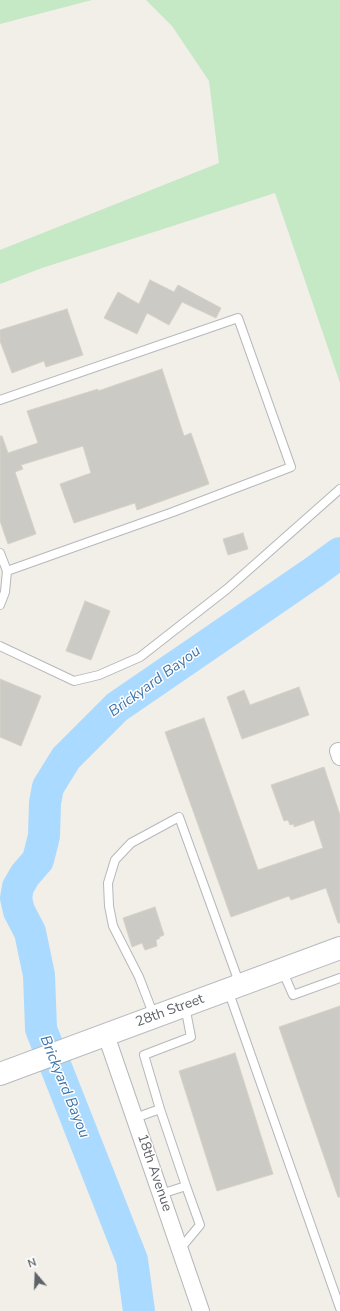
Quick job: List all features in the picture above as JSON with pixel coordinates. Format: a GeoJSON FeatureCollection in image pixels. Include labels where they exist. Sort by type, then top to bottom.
{"type":"FeatureCollection","features":[{"type":"Feature","properties":{"kind":"main road","name":"28th Street"},"geometry":{"type":"LineString","coordinates":[[5,1072],[340,948]]}},
{"type":"Feature","properties":{"kind":"street","name":"18th Avenue"},"geometry":{"type":"LineString","coordinates":[[106,1035],[201,1311]]}},
{"type":"Feature","properties":{"kind":"lane"},"geometry":{"type":"LineString","coordinates":[[0,400],[238,318],[291,467],[173,512],[7,571]]}},
{"type":"Feature","properties":{"kind":"lane"},"geometry":{"type":"LineString","coordinates":[[0,646],[74,681],[99,675],[140,657],[226,588],[340,489]]}},
{"type":"Feature","properties":{"kind":"lane"},"geometry":{"type":"LineString","coordinates":[[0,553],[7,571],[5,592],[0,605]]}},
{"type":"Feature","properties":{"kind":"lane"},"geometry":{"type":"LineString","coordinates":[[154,1017],[139,977],[113,926],[109,906],[108,883],[115,860],[131,843],[179,817],[340,1308]]}},
{"type":"Feature","properties":{"kind":"lane"},"geometry":{"type":"LineString","coordinates":[[282,969],[293,995],[340,978]]}},
{"type":"Feature","properties":{"kind":"lane"},"geometry":{"type":"LineString","coordinates":[[180,1249],[200,1225],[160,1109],[144,1055],[191,1037],[185,1005]]}},
{"type":"Feature","properties":{"kind":"lane"},"geometry":{"type":"LineString","coordinates":[[135,1118],[160,1109]]}},
{"type":"Feature","properties":{"kind":"lane"},"geometry":{"type":"LineString","coordinates":[[161,1194],[186,1186]]}},
{"type":"Feature","properties":{"kind":"green space"},"geometry":{"type":"Polygon","coordinates":[[[0,0],[92,0],[0,24],[0,0]]]}},
{"type":"Feature","properties":{"kind":"green space"},"geometry":{"type":"Polygon","coordinates":[[[146,0],[340,0],[340,383],[275,193],[42,268],[0,284],[0,250],[219,163],[209,81],[172,26],[146,0]]]}},
{"type":"Feature","properties":{"kind":"building"},"geometry":{"type":"Polygon","coordinates":[[[150,280],[174,292],[178,285],[221,308],[216,318],[182,302],[169,325],[147,313],[137,334],[104,318],[118,292],[139,304],[150,280]]]}},
{"type":"Feature","properties":{"kind":"building"},"geometry":{"type":"Polygon","coordinates":[[[67,309],[83,355],[46,367],[44,361],[12,373],[0,341],[0,330],[67,309]]]}},
{"type":"Feature","properties":{"kind":"building"},"geometry":{"type":"Polygon","coordinates":[[[162,369],[184,436],[191,433],[209,484],[137,510],[135,503],[74,523],[60,484],[91,473],[83,446],[21,465],[23,469],[15,472],[36,534],[8,544],[0,521],[0,436],[2,436],[8,453],[38,443],[27,411],[98,389],[98,391],[162,369]]]}},
{"type":"Feature","properties":{"kind":"building"},"geometry":{"type":"Polygon","coordinates":[[[243,533],[248,549],[228,555],[223,539],[243,533]]]}},
{"type":"Feature","properties":{"kind":"building"},"geometry":{"type":"Polygon","coordinates":[[[85,601],[110,611],[91,660],[66,651],[85,601]]]}},
{"type":"Feature","properties":{"kind":"building"},"geometry":{"type":"Polygon","coordinates":[[[0,679],[41,696],[21,746],[0,737],[0,679]]]}},
{"type":"Feature","properties":{"kind":"building"},"geometry":{"type":"Polygon","coordinates":[[[299,687],[309,715],[242,739],[227,697],[244,690],[250,705],[299,687]]]}},
{"type":"Feature","properties":{"kind":"building"},"geometry":{"type":"Polygon","coordinates":[[[204,718],[258,870],[323,848],[314,820],[294,827],[294,824],[290,825],[288,820],[284,821],[271,785],[324,767],[340,815],[340,923],[338,923],[326,888],[291,900],[289,896],[231,917],[165,732],[204,718]]]}},
{"type":"Feature","properties":{"kind":"building"},"geometry":{"type":"Polygon","coordinates":[[[155,907],[164,935],[156,940],[157,946],[145,950],[142,943],[132,947],[123,918],[155,907]]]}},
{"type":"Feature","properties":{"kind":"building"},"geometry":{"type":"Polygon","coordinates":[[[340,1006],[340,1197],[338,1197],[279,1027],[340,1006]]]}},
{"type":"Feature","properties":{"kind":"building"},"geometry":{"type":"Polygon","coordinates":[[[235,1053],[273,1174],[217,1191],[179,1071],[235,1053]]]}},
{"type":"Feature","properties":{"kind":"waterway","name":"Brickyard Bayou"},"geometry":{"type":"LineString","coordinates":[[139,1311],[132,1260],[41,1029],[39,975],[30,932],[19,911],[16,898],[18,887],[25,875],[38,860],[44,836],[45,803],[48,787],[66,758],[117,707],[340,553]]}}]}
